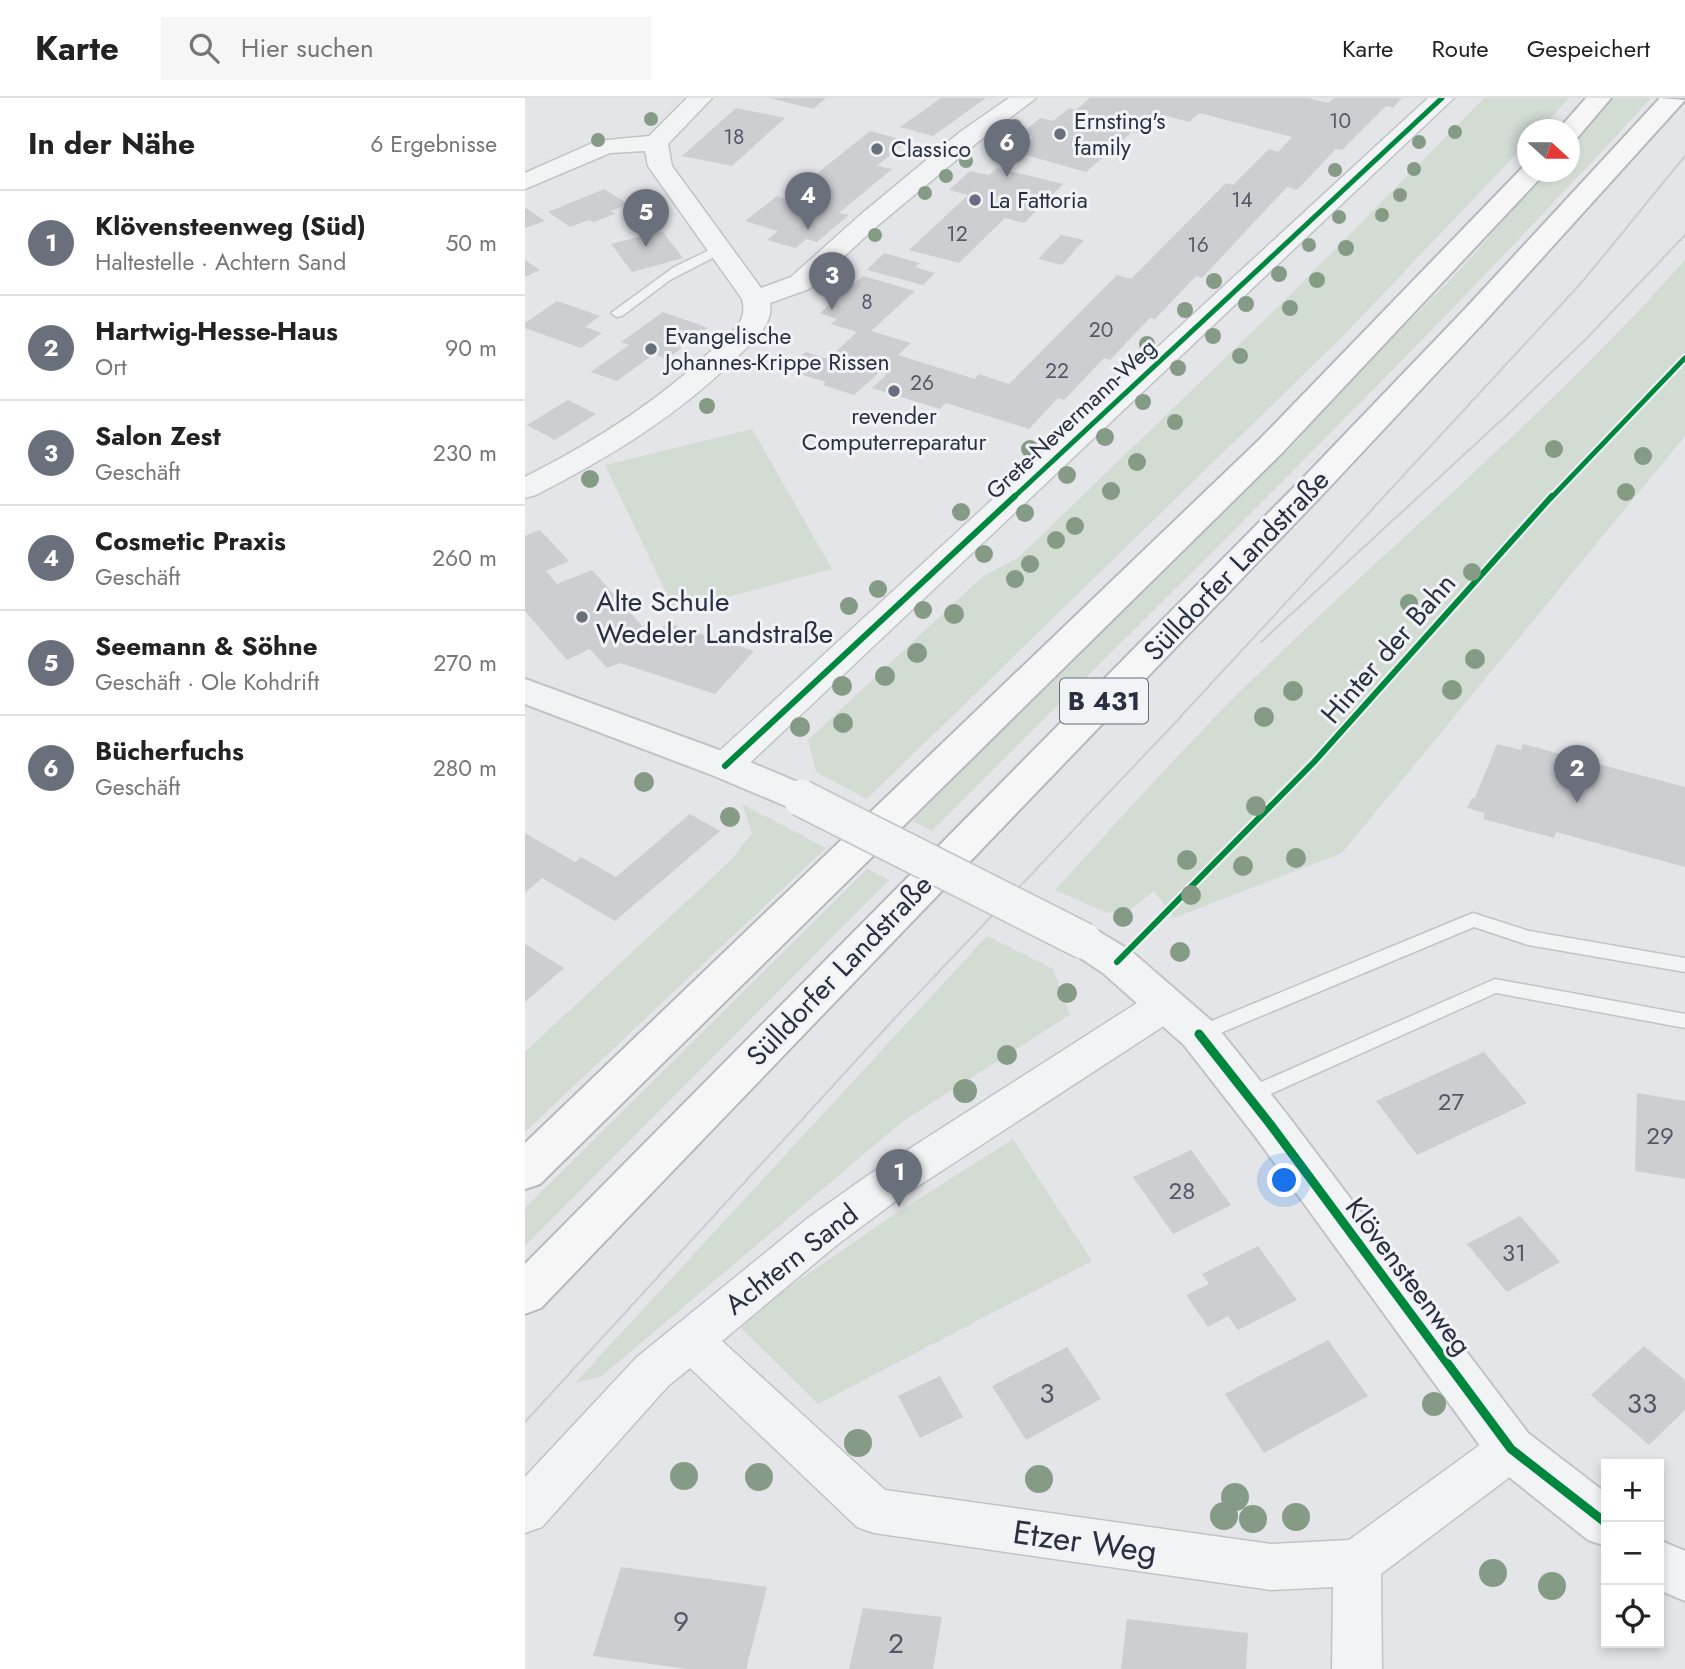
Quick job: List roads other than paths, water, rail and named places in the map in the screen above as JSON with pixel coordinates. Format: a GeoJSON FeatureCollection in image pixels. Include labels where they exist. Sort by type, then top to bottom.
{"type":"FeatureCollection","features":[{"type":"Feature","properties":{"kind":"highway"},"geometry":{"type":"LineString","coordinates":[[1580,120],[1599,98]]}},
{"type":"Feature","properties":{"kind":"highway","name":"Sülldorfer Landstraße"},"geometry":{"type":"LineString","coordinates":[[525,1294],[1324,475],[1674,98]]}},
{"type":"Feature","properties":{"kind":"highway","name":"Sülldorfer Landstraße"},"geometry":{"type":"LineString","coordinates":[[525,1171],[1271,446],[1523,182]]}},
{"type":"Feature","properties":{"kind":"street"},"geometry":{"type":"LineString","coordinates":[[525,181],[606,146],[656,143],[700,98]]}},
{"type":"Feature","properties":{"kind":"street"},"geometry":{"type":"LineString","coordinates":[[755,299],[800,283],[908,187],[969,137],[1024,98]]}},
{"type":"Feature","properties":{"kind":"street","name":"Grete-Nevermann-Weg"},"geometry":{"type":"LineString","coordinates":[[725,766],[1442,98]]}},
{"type":"Feature","properties":{"kind":"street"},"geometry":{"type":"LineString","coordinates":[[525,489],[612,440],[680,395],[750,327],[758,309],[755,299],[660,166],[656,143]]}},
{"type":"Feature","properties":{"kind":"street","name":"Klövensteenweg"},"geometry":{"type":"LineString","coordinates":[[525,691],[725,766],[800,799],[1084,941],[1117,962],[1199,1034],[1511,1449],[1605,1522]]}},
{"type":"Feature","properties":{"kind":"street","name":"Achtern Sand"},"geometry":{"type":"LineString","coordinates":[[525,1511],[652,1372],[823,1231],[882,1188],[1165,1005]]}},
{"type":"Feature","properties":{"kind":"street","name":"Etzer Weg"},"geometry":{"type":"LineString","coordinates":[[690,1339],[874,1511],[1271,1567],[1357,1563]]}},
{"type":"Feature","properties":{"kind":"street"},"geometry":{"type":"LineString","coordinates":[[1357,1669],[1357,1563],[1511,1449]]}},
{"type":"Feature","properties":{"kind":"street"},"geometry":{"type":"LineString","coordinates":[[1664,1566],[1685,1577]]}},
{"type":"Feature","properties":{"kind":"lane"},"geometry":{"type":"LineString","coordinates":[[617,313],[669,273],[720,249]]}},
{"type":"Feature","properties":{"kind":"lane"},"geometry":{"type":"LineString","coordinates":[[1199,1034],[1473,920],[1528,938],[1685,965]]}},
{"type":"Feature","properties":{"kind":"lane"},"geometry":{"type":"LineString","coordinates":[[1248,1096],[1495,986],[1685,1021]]}},
{"type":"Feature","properties":{"kind":"tram line"},"geometry":{"type":"LineString","coordinates":[[525,1422],[894,1019],[1172,726],[1583,281],[1685,156]]}},
{"type":"Feature","properties":{"kind":"tram line"},"geometry":{"type":"LineString","coordinates":[[1261,642],[1507,415],[1587,338],[1685,235]]}},
{"type":"Feature","properties":{"kind":"place","name":"Ernsting's family"},"geometry":{"type":"Point","coordinates":[1060,134]}},
{"type":"Feature","properties":{"kind":"place","name":"Classico"},"geometry":{"type":"Point","coordinates":[877,149]}},
{"type":"Feature","properties":{"kind":"place","name":"Bücherfuchs"},"geometry":{"type":"Point","coordinates":[1007,177]}},
{"type":"Feature","properties":{"kind":"place","name":"La Fattoria"},"geometry":{"type":"Point","coordinates":[975,200]}},
{"type":"Feature","properties":{"kind":"place","name":"Cosmetic Praxis"},"geometry":{"type":"Point","coordinates":[808,230]}},
{"type":"Feature","properties":{"kind":"place","name":"Seemann & Söhne"},"geometry":{"type":"Point","coordinates":[646,247]}},
{"type":"Feature","properties":{"kind":"place","name":"Salon Zest"},"geometry":{"type":"Point","coordinates":[832,310]}},
{"type":"Feature","properties":{"kind":"place","name":"Evangelische Johannes-Krippe Rissen"},"geometry":{"type":"Point","coordinates":[651,349]}},
{"type":"Feature","properties":{"kind":"place","name":"revender Computerreparatur"},"geometry":{"type":"Point","coordinates":[894,391]}},
{"type":"Feature","properties":{"kind":"place","name":"Alte Schule Wedeler Landstraße"},"geometry":{"type":"Point","coordinates":[582,617]}},
{"type":"Feature","properties":{"kind":"place","name":"Hartwig-Hesse-Haus"},"geometry":{"type":"Point","coordinates":[1577,803]}},
{"type":"Feature","properties":{"kind":"place","name":"Klövensteenweg (Süd)"},"geometry":{"type":"Point","coordinates":[899,1207]}}]}
